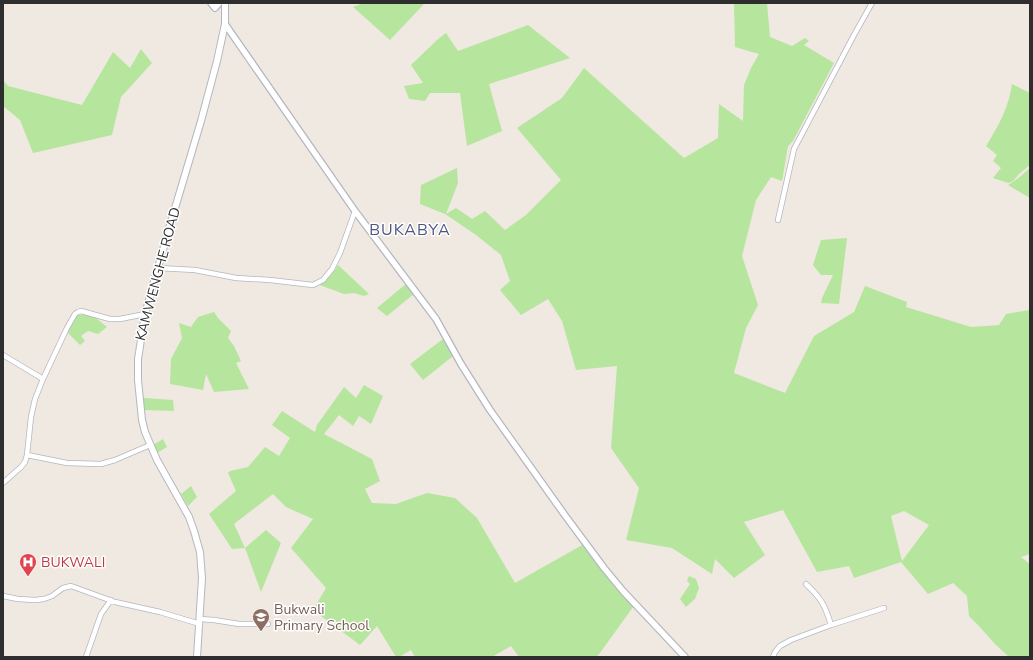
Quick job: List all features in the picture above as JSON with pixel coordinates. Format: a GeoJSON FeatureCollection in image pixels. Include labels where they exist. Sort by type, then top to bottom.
{"type":"FeatureCollection","features":[{"type":"Feature","properties":{"kind":"main road","name":"KAMWENGHE ROAD"},"geometry":{"type":"LineString","coordinates":[[197,657],[202,578],[200,552],[189,517],[157,460],[145,432],[142,420],[138,351],[145,314],[217,61],[225,24],[225,3]]}},
{"type":"Feature","properties":{"kind":"street"},"geometry":{"type":"LineString","coordinates":[[211,3],[215,8],[219,3]]}},
{"type":"Feature","properties":{"kind":"street"},"geometry":{"type":"LineString","coordinates":[[778,220],[794,149],[872,3]]}},
{"type":"Feature","properties":{"kind":"street"},"geometry":{"type":"LineString","coordinates":[[225,24],[355,211],[436,319],[461,364],[490,410],[564,514],[623,591],[685,657]]}},
{"type":"Feature","properties":{"kind":"street"},"geometry":{"type":"LineString","coordinates":[[158,268],[195,270],[236,278],[270,280],[313,286],[323,280],[332,270],[340,253],[355,211]]}},
{"type":"Feature","properties":{"kind":"street"},"geometry":{"type":"LineString","coordinates":[[3,483],[25,462],[35,398],[67,328],[78,312],[81,311],[110,319],[120,319],[145,314]]}},
{"type":"Feature","properties":{"kind":"street"},"geometry":{"type":"LineString","coordinates":[[3,355],[43,379]]}},
{"type":"Feature","properties":{"kind":"street"},"geometry":{"type":"LineString","coordinates":[[27,456],[67,463],[101,464],[115,460],[150,445]]}},
{"type":"Feature","properties":{"kind":"street"},"geometry":{"type":"LineString","coordinates":[[806,584],[816,593],[823,603],[831,625]]}},
{"type":"Feature","properties":{"kind":"street"},"geometry":{"type":"LineString","coordinates":[[3,596],[18,599],[44,599],[52,596],[62,588],[71,586],[111,600],[200,621],[214,620],[239,624],[268,624]]}},
{"type":"Feature","properties":{"kind":"street"},"geometry":{"type":"LineString","coordinates":[[86,657],[101,614],[111,600]]}},
{"type":"Feature","properties":{"kind":"street"},"geometry":{"type":"LineString","coordinates":[[773,657],[780,646],[791,640],[884,608]]}},
{"type":"Feature","properties":{"kind":"green space"},"geometry":{"type":"Polygon","coordinates":[[[364,3],[425,3],[390,40],[353,7],[364,3]]]}},
{"type":"Feature","properties":{"kind":"green space"},"geometry":{"type":"Polygon","coordinates":[[[734,3],[767,3],[770,37],[792,46],[805,38],[809,41],[804,45],[834,63],[793,141],[788,146],[782,181],[771,177],[756,200],[742,256],[758,305],[746,328],[734,373],[785,393],[814,336],[854,312],[865,286],[907,302],[906,307],[971,327],[999,325],[1006,314],[1030,310],[1030,554],[1021,557],[1030,564],[1030,657],[1009,657],[995,644],[969,616],[967,596],[953,583],[928,594],[901,562],[854,578],[849,566],[817,572],[783,510],[744,522],[765,555],[734,578],[715,559],[712,574],[672,548],[626,540],[639,488],[611,448],[617,366],[576,370],[562,321],[548,299],[521,315],[500,290],[510,281],[501,255],[476,235],[445,214],[420,204],[421,185],[457,168],[458,183],[446,214],[456,208],[472,219],[485,211],[505,230],[526,215],[561,180],[517,128],[562,98],[584,68],[684,158],[718,138],[719,104],[743,121],[744,85],[759,54],[735,47],[734,3]],[[904,511],[891,516],[902,561],[929,525],[904,511]]]}},
{"type":"Feature","properties":{"kind":"green space"},"geometry":{"type":"Polygon","coordinates":[[[528,25],[570,58],[489,84],[502,131],[467,146],[460,93],[430,93],[425,101],[409,99],[404,86],[423,83],[411,65],[446,33],[458,51],[528,25]]]}},
{"type":"Feature","properties":{"kind":"green space"},"geometry":{"type":"Polygon","coordinates":[[[141,49],[152,63],[121,97],[112,135],[33,153],[20,120],[3,106],[3,80],[8,86],[82,105],[113,52],[130,68],[141,49]]]}},
{"type":"Feature","properties":{"kind":"green space"},"geometry":{"type":"Polygon","coordinates":[[[1012,84],[1030,93],[1030,165],[1009,183],[993,178],[1001,168],[993,161],[997,155],[986,146],[995,132],[1002,116],[1011,92],[1012,84]]]}},
{"type":"Feature","properties":{"kind":"green space"},"geometry":{"type":"Polygon","coordinates":[[[1030,168],[1030,198],[1008,185],[1030,168]]]}},
{"type":"Feature","properties":{"kind":"green space"},"geometry":{"type":"Polygon","coordinates":[[[847,238],[839,304],[821,303],[833,275],[821,275],[813,265],[821,240],[847,238]]]}},
{"type":"Feature","properties":{"kind":"green space"},"geometry":{"type":"Polygon","coordinates":[[[338,265],[369,294],[364,296],[354,293],[344,294],[317,284],[324,281],[338,265]]]}},
{"type":"Feature","properties":{"kind":"green space"},"geometry":{"type":"Polygon","coordinates":[[[407,283],[415,293],[387,316],[377,308],[407,283]]]}},
{"type":"Feature","properties":{"kind":"green space"},"geometry":{"type":"Polygon","coordinates":[[[214,312],[231,331],[228,338],[234,346],[241,361],[236,363],[249,389],[214,392],[206,374],[203,390],[170,384],[171,359],[182,338],[179,323],[191,327],[198,317],[214,312]]]}},
{"type":"Feature","properties":{"kind":"green space"},"geometry":{"type":"Polygon","coordinates":[[[91,314],[107,327],[98,334],[88,331],[81,336],[85,341],[80,345],[67,332],[75,315],[91,314]]]}},
{"type":"Feature","properties":{"kind":"green space"},"geometry":{"type":"Polygon","coordinates":[[[443,339],[453,356],[423,380],[410,364],[443,339]]]}},
{"type":"Feature","properties":{"kind":"green space"},"geometry":{"type":"Polygon","coordinates":[[[364,385],[383,396],[371,424],[359,416],[353,426],[339,415],[324,434],[372,459],[380,481],[365,489],[372,503],[396,504],[427,493],[455,498],[477,518],[515,583],[584,544],[636,603],[597,657],[519,657],[511,646],[492,657],[415,657],[411,650],[399,657],[396,657],[377,626],[360,645],[313,610],[326,588],[291,548],[313,519],[286,507],[273,494],[234,524],[245,548],[232,549],[209,514],[236,491],[228,473],[230,471],[248,467],[265,447],[279,456],[290,438],[272,425],[282,411],[315,432],[317,425],[344,387],[356,398],[364,385]]]}},
{"type":"Feature","properties":{"kind":"green space"},"geometry":{"type":"Polygon","coordinates":[[[144,398],[173,400],[174,411],[144,410],[144,398]]]}},
{"type":"Feature","properties":{"kind":"green space"},"geometry":{"type":"Polygon","coordinates":[[[163,439],[167,447],[157,453],[153,445],[163,439]]]}},
{"type":"Feature","properties":{"kind":"green space"},"geometry":{"type":"Polygon","coordinates":[[[191,486],[197,497],[188,506],[181,494],[191,486]]]}},
{"type":"Feature","properties":{"kind":"green space"},"geometry":{"type":"Polygon","coordinates":[[[266,530],[281,543],[261,592],[245,548],[266,530]]]}},
{"type":"Feature","properties":{"kind":"green space"},"geometry":{"type":"Polygon","coordinates":[[[689,576],[696,579],[699,588],[695,599],[686,607],[680,599],[690,584],[687,581],[689,576]]]}},
{"type":"Feature","properties":{"kind":"place","name":"BUKWALI"},"geometry":{"type":"Point","coordinates":[28,577]}},
{"type":"Feature","properties":{"kind":"place","name":"Bukwali Primary School"},"geometry":{"type":"Point","coordinates":[261,632]}},
{"type":"Feature","properties":{"kind":"district","name":"BUKABYA"},"geometry":{"type":"Point","coordinates":[410,230]}}]}
